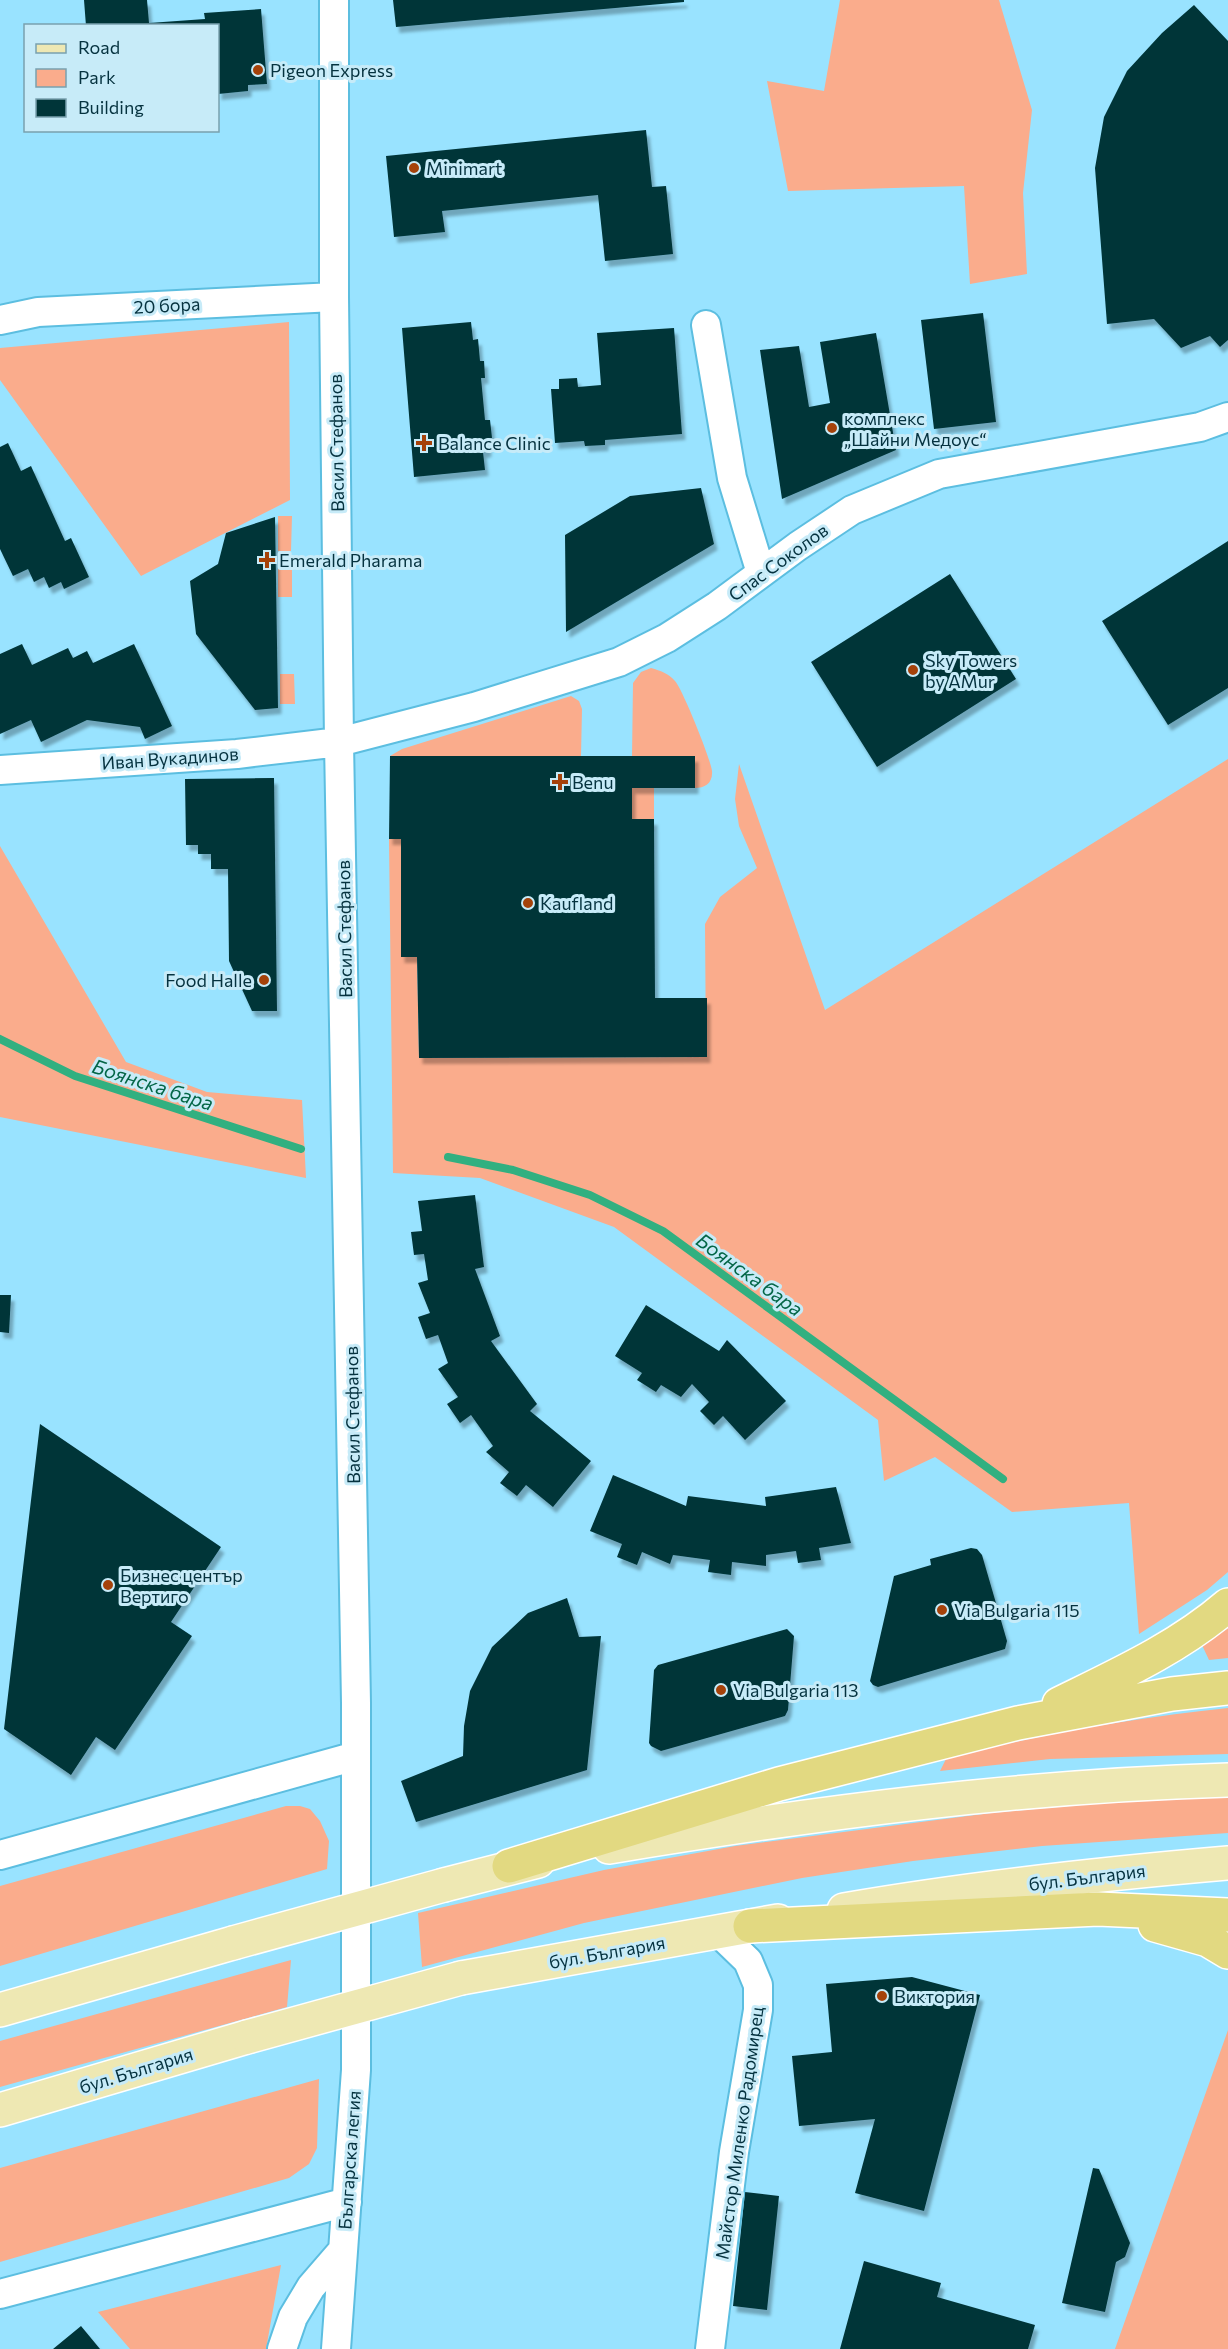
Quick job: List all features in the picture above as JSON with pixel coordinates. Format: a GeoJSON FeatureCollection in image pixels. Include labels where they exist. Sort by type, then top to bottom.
{"type":"FeatureCollection","features":[{"type":"Feature","properties":{"kind":"highway"},"geometry":{"type":"LineString","coordinates":[[1018,1723],[1141,1664],[1207,1623],[1228,1605]]}},
{"type":"Feature","properties":{"kind":"highway"},"geometry":{"type":"LineString","coordinates":[[510,1866],[779,1784],[1018,1723],[1172,1694],[1228,1688]]}},
{"type":"Feature","properties":{"kind":"highway"},"geometry":{"type":"LineString","coordinates":[[750,1926],[1098,1909],[1228,1915]]}},
{"type":"Feature","properties":{"kind":"highway"},"geometry":{"type":"LineString","coordinates":[[1098,1909],[1208,1940],[1228,1952]]}},
{"type":"Feature","properties":{"kind":"main road"},"geometry":{"type":"LineString","coordinates":[[0,2010],[510,1866],[604,1847],[868,1809],[1130,1783],[1228,1780]]}},
{"type":"Feature","properties":{"kind":"main road","name":"бул. България"},"geometry":{"type":"LineString","coordinates":[[0,2110],[247,2037],[461,1978],[921,1897],[1151,1869],[1228,1863]]}},
{"type":"Feature","properties":{"kind":"street","name":"Васил Стефанов"},"geometry":{"type":"LineString","coordinates":[[334,0],[334,297],[339,742],[353,1443],[356,1859]]}},
{"type":"Feature","properties":{"kind":"street","name":"20 бора"},"geometry":{"type":"LineString","coordinates":[[0,320],[38,312],[334,297]]}},
{"type":"Feature","properties":{"kind":"street"},"geometry":{"type":"LineString","coordinates":[[706,325],[732,478],[761,573]]}},
{"type":"Feature","properties":{"kind":"street","name":"Спас Соколов"},"geometry":{"type":"LineString","coordinates":[[339,742],[474,707],[619,662],[667,638],[717,606],[852,510],[939,474],[1200,427],[1228,417]]}},
{"type":"Feature","properties":{"kind":"street","name":"Иван Вукадинов"},"geometry":{"type":"LineString","coordinates":[[0,770],[237,754],[339,742]]}},
{"type":"Feature","properties":{"kind":"street"},"geometry":{"type":"LineString","coordinates":[[0,1855],[356,1756]]}},
{"type":"Feature","properties":{"kind":"street","name":"Българска легия"},"geometry":{"type":"LineString","coordinates":[[336,2349],[356,2070],[356,1859]]}},
{"type":"Feature","properties":{"kind":"street","name":"Майстор Миленко Радомирец"},"geometry":{"type":"LineString","coordinates":[[710,2349],[734,2152],[758,2010],[758,1985],[748,1961],[718,1932]]}},
{"type":"Feature","properties":{"kind":"street"},"geometry":{"type":"LineString","coordinates":[[0,2294],[347,2202]]}},
{"type":"Feature","properties":{"kind":"street","name":"Българска легия"},"geometry":{"type":"LineString","coordinates":[[282,2349],[293,2317],[311,2287],[343,2250]]}},
{"type":"Feature","properties":{"kind":"green space"},"geometry":{"type":"Polygon","coordinates":[[[840,0],[999,0],[1032,110],[1023,193],[1027,274],[970,284],[964,186],[788,191],[767,81],[824,91],[840,0]]]}},
{"type":"Feature","properties":{"kind":"green space"},"geometry":{"type":"Polygon","coordinates":[[[289,322],[290,500],[141,576],[0,380],[0,348],[289,322]]]}},
{"type":"Feature","properties":{"kind":"green space"},"geometry":{"type":"Polygon","coordinates":[[[278,516],[292,516],[291,551],[278,551],[278,516]]]}},
{"type":"Feature","properties":{"kind":"green space"},"geometry":{"type":"Polygon","coordinates":[[[278,567],[292,567],[292,597],[278,597],[278,567]]]}},
{"type":"Feature","properties":{"kind":"green space"},"geometry":{"type":"Polygon","coordinates":[[[651,668],[672,678],[684,696],[712,771],[710,782],[705,786],[695,788],[695,756],[632,757],[633,683],[641,672],[651,668]]]}},
{"type":"Feature","properties":{"kind":"green space"},"geometry":{"type":"Polygon","coordinates":[[[280,674],[294,674],[295,704],[280,704],[280,674]]]}},
{"type":"Feature","properties":{"kind":"green space"},"geometry":{"type":"Polygon","coordinates":[[[571,696],[579,701],[582,709],[581,756],[390,756],[402,749],[571,696]]]}},
{"type":"Feature","properties":{"kind":"green space"},"geometry":{"type":"Polygon","coordinates":[[[1228,759],[1228,1572],[1207,1590],[1139,1634],[1129,1503],[1012,1512],[935,1457],[884,1481],[878,1420],[614,1227],[480,1178],[393,1173],[389,839],[401,839],[401,957],[417,957],[419,1058],[706,1057],[705,924],[720,897],[757,868],[739,826],[735,799],[739,764],[825,1010],[1228,759]]]}},
{"type":"Feature","properties":{"kind":"green space"},"geometry":{"type":"Polygon","coordinates":[[[632,788],[654,788],[654,819],[632,819],[632,788]]]}},
{"type":"Feature","properties":{"kind":"green space"},"geometry":{"type":"Polygon","coordinates":[[[0,846],[126,1062],[207,1092],[302,1100],[306,1178],[0,1117],[0,846]]]}},
{"type":"Feature","properties":{"kind":"green space"},"geometry":{"type":"Polygon","coordinates":[[[1228,1628],[1228,1658],[1209,1660],[1202,1645],[1228,1628]]]}},
{"type":"Feature","properties":{"kind":"green space"},"geometry":{"type":"Polygon","coordinates":[[[1228,1708],[1228,1754],[1050,1759],[940,1771],[946,1759],[1016,1742],[1121,1722],[1228,1708]]]}},
{"type":"Feature","properties":{"kind":"green space"},"geometry":{"type":"Polygon","coordinates":[[[1228,1797],[1228,1833],[1042,1846],[913,1861],[802,1878],[584,1923],[422,1967],[418,1913],[604,1870],[735,1846],[991,1813],[1148,1799],[1228,1797]]]}},
{"type":"Feature","properties":{"kind":"green space"},"geometry":{"type":"Polygon","coordinates":[[[286,1806],[310,1809],[320,1821],[329,1841],[327,1869],[0,1966],[0,1886],[286,1806]]]}},
{"type":"Feature","properties":{"kind":"green space"},"geometry":{"type":"Polygon","coordinates":[[[291,1960],[287,2007],[0,2087],[0,2041],[291,1960]]]}},
{"type":"Feature","properties":{"kind":"green space"},"geometry":{"type":"Polygon","coordinates":[[[1228,2030],[1228,2349],[1115,2349],[1228,2030]]]}},
{"type":"Feature","properties":{"kind":"green space"},"geometry":{"type":"Polygon","coordinates":[[[319,2079],[317,2148],[309,2164],[289,2178],[0,2262],[0,2168],[319,2079]]]}},
{"type":"Feature","properties":{"kind":"green space"},"geometry":{"type":"Polygon","coordinates":[[[281,2265],[266,2349],[130,2349],[98,2312],[281,2265]]]}},
{"type":"Feature","properties":{"kind":"building"},"geometry":{"type":"Polygon","coordinates":[[[84,0],[147,0],[149,23],[205,19],[204,13],[261,9],[267,84],[248,85],[248,91],[219,94],[219,24],[86,24],[84,0]]]}},
{"type":"Feature","properties":{"kind":"building"},"geometry":{"type":"Polygon","coordinates":[[[393,0],[684,0],[684,2],[396,27],[393,0]]]}},
{"type":"Feature","properties":{"kind":"building"},"geometry":{"type":"Polygon","coordinates":[[[1194,5],[1228,41],[1228,340],[1220,347],[1210,336],[1181,348],[1154,319],[1107,324],[1095,168],[1104,117],[1127,71],[1162,33],[1194,5]]]}},
{"type":"Feature","properties":{"kind":"building"},"geometry":{"type":"Polygon","coordinates":[[[646,130],[652,187],[666,186],[673,254],[605,261],[598,195],[442,211],[445,232],[394,237],[386,156],[646,130]]]}},
{"type":"Feature","properties":{"kind":"building"},"geometry":{"type":"Polygon","coordinates":[[[983,313],[996,422],[934,429],[921,320],[983,313]]]}},
{"type":"Feature","properties":{"kind":"building"},"geometry":{"type":"Polygon","coordinates":[[[471,322],[473,340],[478,339],[480,361],[484,361],[485,378],[481,378],[485,420],[490,420],[492,438],[487,438],[488,451],[483,452],[485,470],[414,477],[402,328],[471,322]]]}},
{"type":"Feature","properties":{"kind":"building"},"geometry":{"type":"Polygon","coordinates":[[[674,328],[682,434],[605,440],[605,445],[585,446],[584,441],[555,443],[551,389],[559,389],[559,379],[577,378],[578,387],[601,385],[597,333],[674,328]]]}},
{"type":"Feature","properties":{"kind":"building","name":"комплекс „Шайни Медоус“"},"geometry":{"type":"Polygon","coordinates":[[[876,333],[896,450],[782,499],[760,350],[799,346],[809,407],[830,403],[820,342],[876,333]]]}},
{"type":"Feature","properties":{"kind":"building"},"geometry":{"type":"Polygon","coordinates":[[[8,443],[21,471],[31,466],[65,541],[71,538],[89,577],[64,589],[61,582],[49,588],[44,577],[34,582],[28,569],[13,576],[0,549],[0,447],[8,443]]]}},
{"type":"Feature","properties":{"kind":"building"},"geometry":{"type":"Polygon","coordinates":[[[701,488],[714,544],[566,632],[565,535],[630,496],[701,488]]]}},
{"type":"Feature","properties":{"kind":"building"},"geometry":{"type":"Polygon","coordinates":[[[275,517],[278,708],[255,710],[196,634],[190,581],[218,564],[226,533],[275,517]]]}},
{"type":"Feature","properties":{"kind":"building"},"geometry":{"type":"Polygon","coordinates":[[[1228,541],[1228,688],[1168,725],[1102,621],[1228,541]]]}},
{"type":"Feature","properties":{"kind":"building","name":"Sky Towers by AMur"},"geometry":{"type":"Polygon","coordinates":[[[950,574],[1016,679],[877,767],[811,662],[950,574]]]}},
{"type":"Feature","properties":{"kind":"building"},"geometry":{"type":"Polygon","coordinates":[[[22,644],[32,665],[68,648],[73,658],[87,651],[93,663],[134,644],[172,726],[145,739],[140,727],[87,720],[41,742],[31,720],[0,734],[0,654],[22,644]]]}},
{"type":"Feature","properties":{"kind":"building","name":"Kaufland"},"geometry":{"type":"Polygon","coordinates":[[[390,756],[695,756],[695,788],[632,788],[632,819],[654,819],[655,998],[707,998],[707,1057],[419,1058],[417,957],[401,957],[401,839],[389,839],[390,756]]]}},
{"type":"Feature","properties":{"kind":"building"},"geometry":{"type":"Polygon","coordinates":[[[274,778],[277,1011],[252,1011],[229,961],[228,869],[211,869],[211,854],[198,854],[198,845],[186,845],[185,779],[274,778]]]}},
{"type":"Feature","properties":{"kind":"building"},"geometry":{"type":"Polygon","coordinates":[[[475,1195],[484,1267],[475,1269],[500,1336],[491,1341],[537,1404],[530,1411],[591,1461],[553,1507],[526,1485],[517,1496],[500,1483],[509,1472],[486,1452],[493,1446],[471,1415],[460,1423],[447,1404],[458,1397],[438,1369],[448,1363],[438,1335],[426,1339],[418,1317],[430,1313],[418,1283],[428,1280],[424,1254],[414,1255],[411,1232],[422,1231],[418,1201],[475,1195]]]}},
{"type":"Feature","properties":{"kind":"building"},"geometry":{"type":"Polygon","coordinates":[[[0,1295],[11,1295],[9,1333],[0,1332],[0,1295]]]}},
{"type":"Feature","properties":{"kind":"building"},"geometry":{"type":"Polygon","coordinates":[[[646,1305],[719,1351],[727,1340],[786,1401],[745,1440],[723,1416],[714,1425],[700,1411],[709,1402],[692,1384],[681,1397],[661,1385],[656,1392],[637,1380],[642,1373],[615,1356],[646,1305]]]}},
{"type":"Feature","properties":{"kind":"building","name":"Бизнес център Вертиго"},"geometry":{"type":"Polygon","coordinates":[[[40,1424],[221,1547],[171,1622],[192,1636],[115,1750],[96,1737],[71,1775],[4,1729],[40,1424]]]}},
{"type":"Feature","properties":{"kind":"building"},"geometry":{"type":"Polygon","coordinates":[[[613,1475],[686,1506],[688,1496],[766,1506],[765,1497],[836,1487],[851,1543],[819,1548],[821,1560],[798,1563],[796,1551],[766,1555],[766,1566],[732,1562],[731,1575],[708,1572],[710,1560],[673,1555],[670,1564],[642,1552],[637,1565],[617,1557],[622,1544],[590,1531],[613,1475]]]}},
{"type":"Feature","properties":{"kind":"building","name":"Via Bulgaria 115"},"geometry":{"type":"Polygon","coordinates":[[[971,1548],[977,1549],[982,1555],[1007,1641],[1005,1649],[878,1687],[873,1685],[870,1681],[894,1576],[931,1565],[930,1559],[971,1548]]]}},
{"type":"Feature","properties":{"kind":"building"},"geometry":{"type":"Polygon","coordinates":[[[567,1598],[579,1637],[601,1636],[587,1770],[416,1822],[401,1781],[463,1756],[464,1726],[470,1691],[492,1647],[528,1613],[567,1598]]]}},
{"type":"Feature","properties":{"kind":"building","name":"Via Bulgaria 113"},"geometry":{"type":"Polygon","coordinates":[[[787,1629],[794,1636],[788,1710],[785,1716],[661,1751],[651,1746],[649,1743],[654,1670],[658,1665],[787,1629]]]}},
{"type":"Feature","properties":{"kind":"building"},"geometry":{"type":"Polygon","coordinates":[[[912,1977],[980,1995],[924,2211],[855,2193],[875,2119],[799,2126],[792,2056],[832,2052],[826,1984],[912,1977]]]}},
{"type":"Feature","properties":{"kind":"building"},"geometry":{"type":"Polygon","coordinates":[[[1093,2168],[1099,2169],[1130,2243],[1125,2257],[1116,2262],[1105,2312],[1062,2303],[1093,2168]]]}},
{"type":"Feature","properties":{"kind":"building"},"geometry":{"type":"Polygon","coordinates":[[[745,2192],[779,2196],[767,2310],[733,2306],[745,2192]]]}},
{"type":"Feature","properties":{"kind":"building"},"geometry":{"type":"Polygon","coordinates":[[[864,2261],[941,2283],[937,2297],[1035,2325],[1028,2349],[840,2349],[864,2261]]]}},
{"type":"Feature","properties":{"kind":"building"},"geometry":{"type":"Polygon","coordinates":[[[81,2326],[100,2349],[53,2349],[81,2326]]]}},
{"type":"Feature","properties":{"kind":"waterway","name":"Боянска бара"},"geometry":{"type":"LineString","coordinates":[[0,1039],[75,1076],[301,1149]]}},
{"type":"Feature","properties":{"kind":"waterway","name":"Боянска бара"},"geometry":{"type":"LineString","coordinates":[[448,1157],[513,1170],[590,1195],[663,1231],[1003,1479]]}},
{"type":"Feature","properties":{"kind":"place","name":"Pigeon Express"},"geometry":{"type":"Point","coordinates":[258,70]}},
{"type":"Feature","properties":{"kind":"place","name":"Minimart"},"geometry":{"type":"Point","coordinates":[414,168]}},
{"type":"Feature","properties":{"kind":"place","name":"комплекс „Шайни Медоус“"},"geometry":{"type":"Point","coordinates":[832,428]}},
{"type":"Feature","properties":{"kind":"place","name":"Balance Clinic"},"geometry":{"type":"Point","coordinates":[424,443]}},
{"type":"Feature","properties":{"kind":"place","name":"Emerald Pharama"},"geometry":{"type":"Point","coordinates":[267,560]}},
{"type":"Feature","properties":{"kind":"place","name":"Sky Towers by AMur"},"geometry":{"type":"Point","coordinates":[913,670]}},
{"type":"Feature","properties":{"kind":"place","name":"Benu"},"geometry":{"type":"Point","coordinates":[560,782]}},
{"type":"Feature","properties":{"kind":"place","name":"Kaufland"},"geometry":{"type":"Point","coordinates":[528,903]}},
{"type":"Feature","properties":{"kind":"place","name":"Food Halle"},"geometry":{"type":"Point","coordinates":[264,980]}},
{"type":"Feature","properties":{"kind":"place","name":"Бизнес център Вертиго"},"geometry":{"type":"Point","coordinates":[108,1585]}},
{"type":"Feature","properties":{"kind":"place","name":"Via Bulgaria 115"},"geometry":{"type":"Point","coordinates":[942,1610]}},
{"type":"Feature","properties":{"kind":"place","name":"Via Bulgaria 113"},"geometry":{"type":"Point","coordinates":[721,1690]}},
{"type":"Feature","properties":{"kind":"place","name":"Виктория"},"geometry":{"type":"Point","coordinates":[882,1996]}}]}
